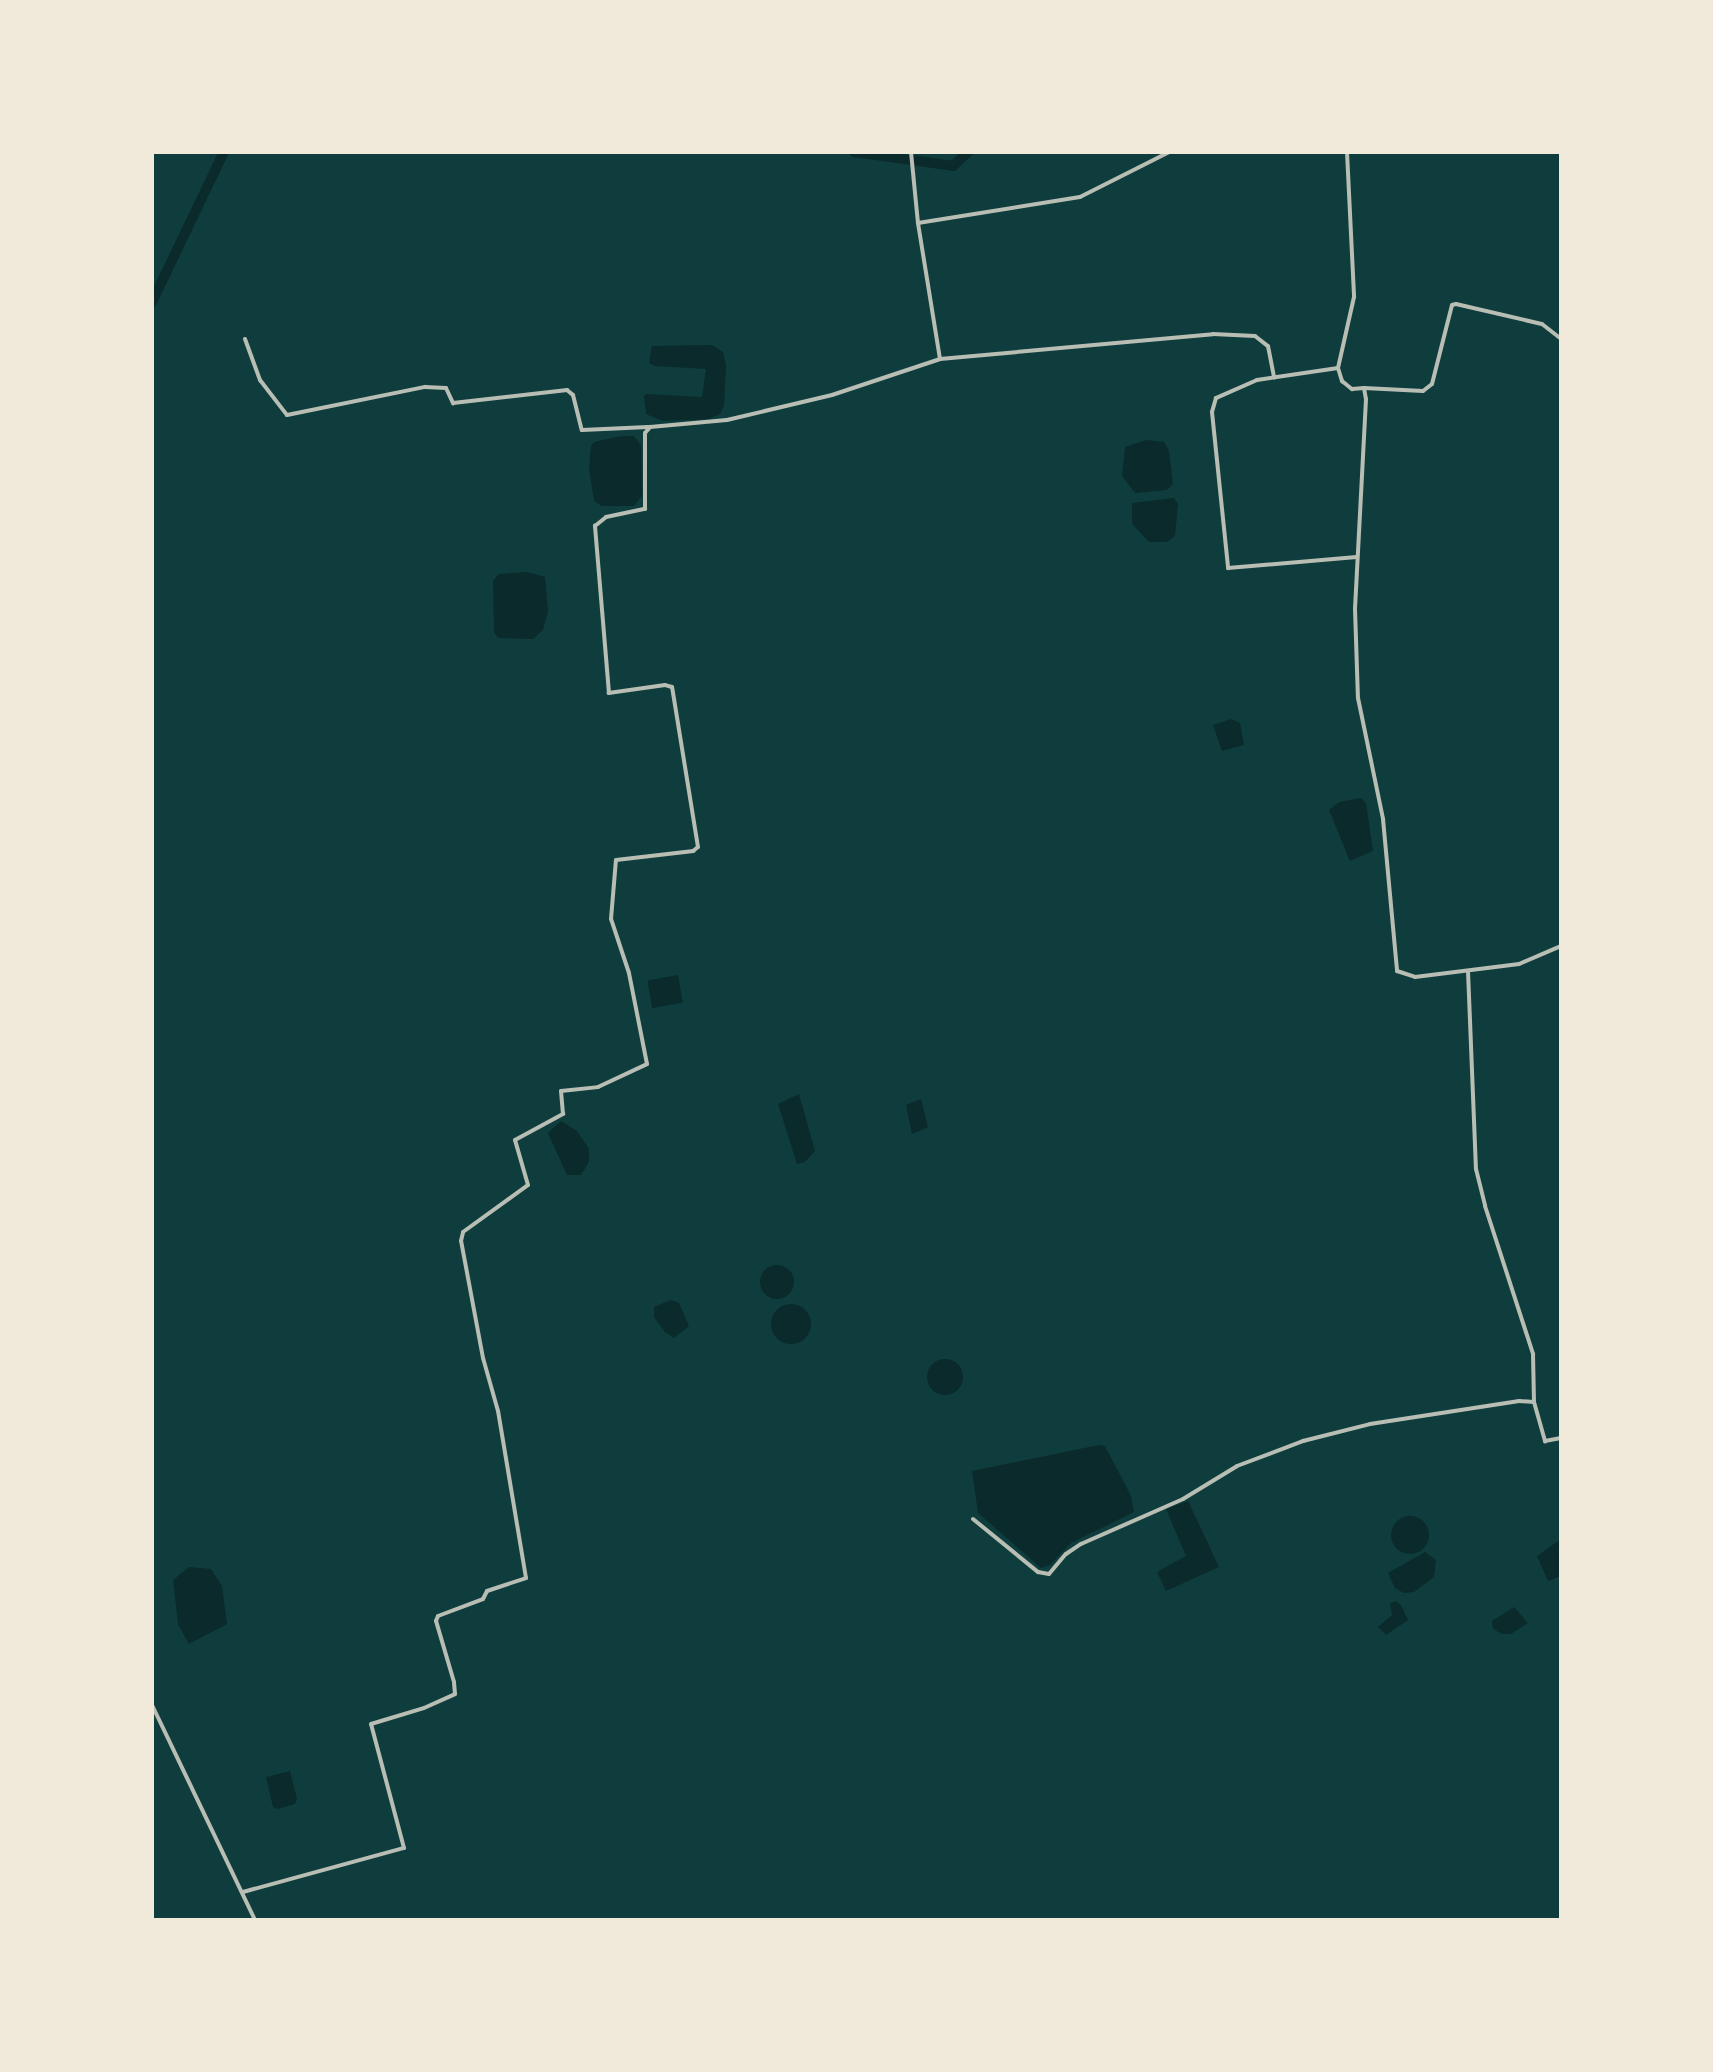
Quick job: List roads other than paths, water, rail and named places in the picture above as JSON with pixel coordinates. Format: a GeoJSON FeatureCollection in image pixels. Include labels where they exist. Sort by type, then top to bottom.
{"type":"FeatureCollection","features":[{"type":"Feature","properties":{"kind":"street"},"geometry":{"type":"LineString","coordinates":[[911,152],[918,223],[940,359]]}},
{"type":"Feature","properties":{"kind":"street"},"geometry":{"type":"LineString","coordinates":[[918,223],[1080,197],[1169,152]]}},
{"type":"Feature","properties":{"kind":"street"},"geometry":{"type":"LineString","coordinates":[[1347,152],[1354,297],[1338,368],[1342,381],[1352,389],[1423,391],[1432,384],[1452,305],[1456,304],[1542,324],[1561,339]]}},
{"type":"Feature","properties":{"kind":"street"},"geometry":{"type":"LineString","coordinates":[[245,339],[260,380],[287,415],[425,387],[446,388],[453,403],[567,390],[573,395],[582,430],[727,420],[832,395],[940,359],[1213,334],[1255,336],[1268,346],[1274,377]]}},
{"type":"Feature","properties":{"kind":"street"},"geometry":{"type":"LineString","coordinates":[[1338,368],[1257,380],[1216,398],[1212,412],[1228,568],[1357,557]]}},
{"type":"Feature","properties":{"kind":"street"},"geometry":{"type":"LineString","coordinates":[[1364,388],[1355,609],[1358,698],[1383,819],[1397,971],[1415,977],[1519,964],[1561,946]]}},
{"type":"Feature","properties":{"kind":"street"},"geometry":{"type":"LineString","coordinates":[[243,1892],[404,1848],[371,1724],[424,1708],[455,1694],[436,1621],[438,1616],[483,1599],[487,1591],[526,1578],[498,1411],[483,1358],[461,1241],[463,1232],[528,1185],[515,1140],[563,1114],[561,1091],[598,1087],[647,1064],[629,973],[611,919],[616,860],[693,851],[698,847],[672,687],[665,685],[609,693],[595,526],[606,517],[645,509],[645,433],[650,427]]}},
{"type":"Feature","properties":{"kind":"street"},"geometry":{"type":"LineString","coordinates":[[1468,971],[1476,1169],[1533,1354],[1534,1402],[1545,1441],[1561,1438]]}},
{"type":"Feature","properties":{"kind":"street"},"geometry":{"type":"LineString","coordinates":[[973,1519],[1038,1572],[1049,1574],[1066,1554],[1081,1544],[1183,1499],[1237,1466],[1303,1441],[1370,1424],[1534,1402]]}},
{"type":"Feature","properties":{"kind":"street"},"geometry":{"type":"LineString","coordinates":[[152,1705],[255,1920]]}},
{"type":"Feature","properties":{"kind":"water"},"geometry":{"type":"Polygon","coordinates":[[[712,345],[723,352],[726,365],[724,406],[720,414],[709,419],[663,421],[646,414],[644,396],[647,394],[702,397],[706,369],[655,366],[649,363],[652,346],[712,345]]]}},
{"type":"Feature","properties":{"kind":"water"},"geometry":{"type":"Polygon","coordinates":[[[634,436],[641,445],[642,496],[634,506],[602,506],[594,501],[589,469],[591,446],[594,442],[634,436]]]}},
{"type":"Feature","properties":{"kind":"water"},"geometry":{"type":"Polygon","coordinates":[[[1146,440],[1164,442],[1169,451],[1173,484],[1167,490],[1135,493],[1122,476],[1125,447],[1146,440]]]}},
{"type":"Feature","properties":{"kind":"water"},"geometry":{"type":"Polygon","coordinates":[[[1174,498],[1178,504],[1175,536],[1167,542],[1149,542],[1132,524],[1132,503],[1174,498]]]}},
{"type":"Feature","properties":{"kind":"water"},"geometry":{"type":"Polygon","coordinates":[[[527,572],[545,577],[548,611],[543,630],[533,639],[498,638],[494,632],[493,581],[499,574],[527,572]]]}},
{"type":"Feature","properties":{"kind":"water"},"geometry":{"type":"Polygon","coordinates":[[[1231,719],[1240,723],[1244,745],[1222,751],[1213,725],[1231,719]]]}},
{"type":"Feature","properties":{"kind":"water"},"geometry":{"type":"Polygon","coordinates":[[[1361,798],[1366,803],[1373,851],[1350,861],[1329,810],[1339,802],[1361,798]]]}},
{"type":"Feature","properties":{"kind":"water"},"geometry":{"type":"Polygon","coordinates":[[[678,975],[683,1003],[652,1008],[647,980],[678,975]]]}},
{"type":"Feature","properties":{"kind":"water"},"geometry":{"type":"Polygon","coordinates":[[[799,1094],[815,1151],[805,1162],[797,1164],[778,1104],[799,1094]]]}},
{"type":"Feature","properties":{"kind":"water"},"geometry":{"type":"Polygon","coordinates":[[[921,1099],[928,1127],[912,1134],[906,1105],[921,1099]]]}},
{"type":"Feature","properties":{"kind":"water"},"geometry":{"type":"Polygon","coordinates":[[[561,1121],[577,1131],[589,1149],[589,1162],[581,1175],[567,1175],[548,1133],[561,1121]]]}},
{"type":"Feature","properties":{"kind":"water"},"geometry":{"type":"Polygon","coordinates":[[[777,1265],[789,1270],[794,1282],[789,1294],[777,1299],[765,1294],[760,1282],[765,1270],[777,1265]]]}},
{"type":"Feature","properties":{"kind":"water"},"geometry":{"type":"Polygon","coordinates":[[[671,1300],[679,1303],[689,1326],[674,1338],[654,1317],[654,1307],[671,1300]]]}},
{"type":"Feature","properties":{"kind":"water"},"geometry":{"type":"Polygon","coordinates":[[[791,1304],[805,1310],[811,1324],[805,1338],[791,1344],[777,1338],[771,1324],[777,1310],[791,1304]]]}},
{"type":"Feature","properties":{"kind":"water"},"geometry":{"type":"Polygon","coordinates":[[[945,1359],[958,1364],[963,1377],[958,1390],[945,1395],[932,1390],[927,1377],[932,1364],[945,1359]]]}},
{"type":"Feature","properties":{"kind":"water"},"geometry":{"type":"Polygon","coordinates":[[[1105,1446],[1131,1496],[1134,1512],[1071,1543],[1050,1565],[1041,1568],[978,1513],[972,1471],[1105,1446]]]}},
{"type":"Feature","properties":{"kind":"water"},"geometry":{"type":"Polygon","coordinates":[[[1188,1501],[1219,1567],[1166,1591],[1157,1572],[1186,1556],[1166,1509],[1188,1501]]]}},
{"type":"Feature","properties":{"kind":"water"},"geometry":{"type":"Polygon","coordinates":[[[1410,1516],[1423,1522],[1429,1535],[1423,1548],[1410,1554],[1397,1548],[1391,1535],[1397,1522],[1410,1516]]]}},
{"type":"Feature","properties":{"kind":"water"},"geometry":{"type":"Polygon","coordinates":[[[1561,1539],[1561,1576],[1548,1581],[1537,1556],[1561,1539]]]}},
{"type":"Feature","properties":{"kind":"water"},"geometry":{"type":"Polygon","coordinates":[[[1425,1552],[1436,1560],[1434,1577],[1414,1592],[1404,1593],[1395,1588],[1388,1573],[1425,1552]]]}},
{"type":"Feature","properties":{"kind":"water"},"geometry":{"type":"Polygon","coordinates":[[[189,1567],[211,1569],[222,1586],[227,1624],[189,1644],[178,1624],[173,1580],[189,1567]]]}},
{"type":"Feature","properties":{"kind":"water"},"geometry":{"type":"Polygon","coordinates":[[[1395,1601],[1401,1605],[1408,1620],[1386,1635],[1378,1627],[1392,1615],[1390,1604],[1395,1601]]]}},
{"type":"Feature","properties":{"kind":"water"},"geometry":{"type":"Polygon","coordinates":[[[1514,1607],[1528,1623],[1511,1634],[1502,1634],[1493,1629],[1492,1621],[1514,1607]]]}},
{"type":"Feature","properties":{"kind":"water"},"geometry":{"type":"Polygon","coordinates":[[[290,1771],[297,1799],[295,1804],[277,1809],[273,1807],[266,1777],[290,1771]]]}},
{"type":"Feature","properties":{"kind":"waterway"},"geometry":{"type":"LineString","coordinates":[[152,302],[224,152]]}},
{"type":"Feature","properties":{"kind":"waterway"},"geometry":{"type":"LineString","coordinates":[[854,152],[953,166],[968,152]]}}]}
